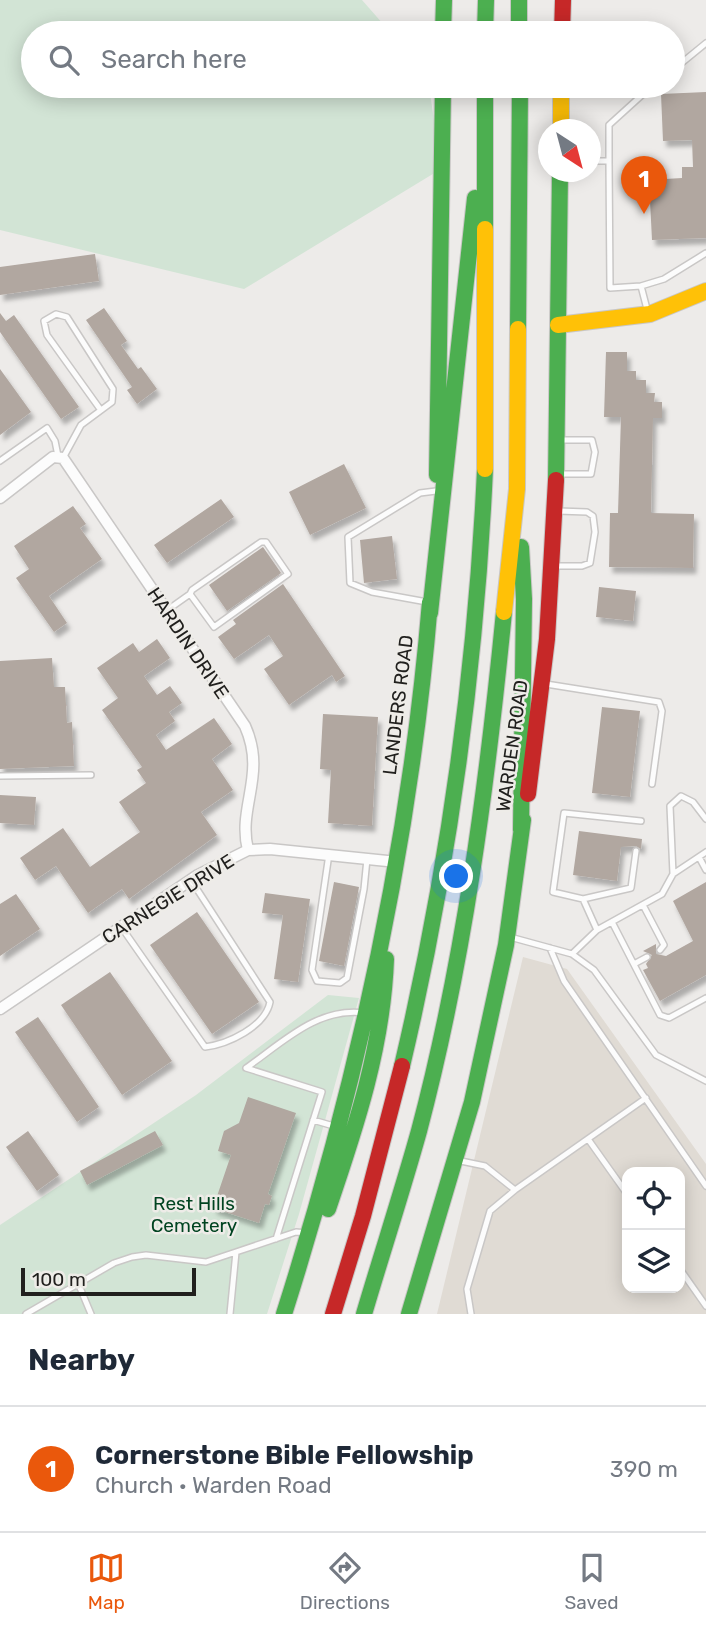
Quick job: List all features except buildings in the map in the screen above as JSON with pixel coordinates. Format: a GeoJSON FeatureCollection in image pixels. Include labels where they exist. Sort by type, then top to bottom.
{"type":"FeatureCollection","features":[{"type":"Feature","properties":{"kind":"main road"},"geometry":{"type":"LineString","coordinates":[[443,21],[444,0]]}},
{"type":"Feature","properties":{"kind":"main road"},"geometry":{"type":"LineString","coordinates":[[485,21],[486,0]]}},
{"type":"Feature","properties":{"kind":"main road"},"geometry":{"type":"LineString","coordinates":[[519,0],[519,21]]}},
{"type":"Feature","properties":{"kind":"main road"},"geometry":{"type":"LineString","coordinates":[[562,0],[562,21]]}},
{"type":"Feature","properties":{"kind":"main road","name":"LANDERS ROAD"},"geometry":{"type":"LineString","coordinates":[[284,1314],[311,1233],[368,1014],[397,862],[415,741],[430,608],[436,491],[443,98]]}},
{"type":"Feature","properties":{"kind":"main road"},"geometry":{"type":"LineString","coordinates":[[333,1314],[391,1116],[425,973],[460,759],[475,629],[483,507],[485,98]]}},
{"type":"Feature","properties":{"kind":"main road"},"geometry":{"type":"LineString","coordinates":[[520,98],[517,489],[524,599],[521,830]]}},
{"type":"Feature","properties":{"kind":"main road"},"geometry":{"type":"LineString","coordinates":[[561,98],[561,119]]}},
{"type":"Feature","properties":{"kind":"main road"},"geometry":{"type":"LineString","coordinates":[[430,608],[469,243],[484,134]]}},
{"type":"Feature","properties":{"kind":"main road","name":"WARDEN ROAD"},"geometry":{"type":"LineString","coordinates":[[409,1314],[472,1102],[507,936],[543,684],[555,511],[560,182]]}},
{"type":"Feature","properties":{"kind":"main road"},"geometry":{"type":"LineString","coordinates":[[558,325],[648,317],[664,313],[706,290]]}},
{"type":"Feature","properties":{"kind":"main road"},"geometry":{"type":"LineString","coordinates":[[364,1314],[419,1130],[460,946],[489,764],[517,489]]}},
{"type":"Feature","properties":{"kind":"main road"},"geometry":{"type":"LineString","coordinates":[[294,1314],[348,1148],[374,1052],[386,984],[385,929]]}},
{"type":"Feature","properties":{"kind":"street"},"geometry":{"type":"LineString","coordinates":[[1,495],[60,457]]}},
{"type":"Feature","properties":{"kind":"street","name":"HARDIN DRIVE"},"geometry":{"type":"LineString","coordinates":[[60,457],[251,740],[255,764],[245,832],[248,850]]}},
{"type":"Feature","properties":{"kind":"street","name":"CARNEGIE DRIVE"},"geometry":{"type":"LineString","coordinates":[[0,1009],[191,880],[248,850],[270,849],[397,862]]}},
{"type":"Feature","properties":{"kind":"lane"},"geometry":{"type":"LineString","coordinates":[[685,60],[706,43]]}},
{"type":"Feature","properties":{"kind":"lane"},"geometry":{"type":"LineString","coordinates":[[639,98],[609,125],[610,288],[641,286],[664,279],[706,253]]}},
{"type":"Feature","properties":{"kind":"lane"},"geometry":{"type":"LineString","coordinates":[[601,161],[609,161]]}},
{"type":"Feature","properties":{"kind":"lane"},"geometry":{"type":"LineString","coordinates":[[641,286],[648,317]]}},
{"type":"Feature","properties":{"kind":"lane"},"geometry":{"type":"LineString","coordinates":[[60,457],[81,425],[112,402],[113,389],[67,317],[56,314],[44,321],[47,335],[100,409]]}},
{"type":"Feature","properties":{"kind":"lane"},"geometry":{"type":"LineString","coordinates":[[0,461],[47,428],[60,457]]}},
{"type":"Feature","properties":{"kind":"lane"},"geometry":{"type":"LineString","coordinates":[[556,440],[592,440],[595,446],[592,474],[556,474]]}},
{"type":"Feature","properties":{"kind":"lane"},"geometry":{"type":"LineString","coordinates":[[430,608],[350,583],[348,537],[419,493],[436,491]]}},
{"type":"Feature","properties":{"kind":"lane"},"geometry":{"type":"LineString","coordinates":[[551,566],[582,566],[590,563],[594,545],[593,516],[587,512],[555,511]]}},
{"type":"Feature","properties":{"kind":"lane"},"geometry":{"type":"LineString","coordinates":[[166,611],[261,542],[266,542],[288,574],[214,627],[190,594]]}},
{"type":"Feature","properties":{"kind":"lane"},"geometry":{"type":"LineString","coordinates":[[543,684],[659,702],[662,710],[652,784]]}},
{"type":"Feature","properties":{"kind":"lane"},"geometry":{"type":"LineString","coordinates":[[0,776],[91,775]]}},
{"type":"Feature","properties":{"kind":"lane"},"geometry":{"type":"LineString","coordinates":[[673,874],[670,806],[681,796],[693,802],[706,819]]}},
{"type":"Feature","properties":{"kind":"lane"},"geometry":{"type":"LineString","coordinates":[[636,851],[631,888],[583,899],[553,892],[564,813],[641,821]]}},
{"type":"Feature","properties":{"kind":"lane"},"geometry":{"type":"LineString","coordinates":[[572,954],[597,930],[662,894],[673,874],[706,852]]}},
{"type":"Feature","properties":{"kind":"lane"},"geometry":{"type":"LineString","coordinates":[[329,854],[312,970],[317,981],[340,983],[347,978],[365,889],[367,859]]}},
{"type":"Feature","properties":{"kind":"lane"},"geometry":{"type":"LineString","coordinates":[[699,857],[706,870]]}},
{"type":"Feature","properties":{"kind":"lane"},"geometry":{"type":"LineString","coordinates":[[122,927],[205,1047],[222,1045],[254,1026],[268,1012],[270,1002],[191,880]]}},
{"type":"Feature","properties":{"kind":"lane"},"geometry":{"type":"LineString","coordinates":[[583,899],[597,930]]}},
{"type":"Feature","properties":{"kind":"lane"},"geometry":{"type":"LineString","coordinates":[[643,905],[662,938],[664,945],[660,950]]}},
{"type":"Feature","properties":{"kind":"lane"},"geometry":{"type":"LineString","coordinates":[[612,922],[660,1014],[669,1018],[706,998]]}},
{"type":"Feature","properties":{"kind":"lane"},"geometry":{"type":"LineString","coordinates":[[507,936],[572,954],[594,970],[656,1055],[706,1081]]}},
{"type":"Feature","properties":{"kind":"lane"},"geometry":{"type":"LineString","coordinates":[[550,948],[564,981],[706,1186]]}},
{"type":"Feature","properties":{"kind":"lane"},"geometry":{"type":"LineString","coordinates":[[634,964],[647,957]]}},
{"type":"Feature","properties":{"kind":"lane"},"geometry":{"type":"LineString","coordinates":[[276,1239],[321,1092],[246,1068],[319,1017],[347,1011],[368,1014]]}},
{"type":"Feature","properties":{"kind":"lane"},"geometry":{"type":"LineString","coordinates":[[471,1314],[467,1289],[490,1211],[515,1190],[646,1098]]}},
{"type":"Feature","properties":{"kind":"lane"},"geometry":{"type":"LineString","coordinates":[[313,1120],[339,1128]]}},
{"type":"Feature","properties":{"kind":"lane"},"geometry":{"type":"LineString","coordinates":[[589,1139],[622,1187]]}},
{"type":"Feature","properties":{"kind":"lane"},"geometry":{"type":"LineString","coordinates":[[455,1159],[485,1166],[515,1190]]}},
{"type":"Feature","properties":{"kind":"lane"},"geometry":{"type":"LineString","coordinates":[[26,1314],[78,1283],[132,1257],[146,1255],[205,1262],[296,1232],[311,1233]]}},
{"type":"Feature","properties":{"kind":"lane"},"geometry":{"type":"LineString","coordinates":[[230,1314],[236,1252]]}},
{"type":"Feature","properties":{"kind":"lane"},"geometry":{"type":"LineString","coordinates":[[685,1276],[706,1306]]}},
{"type":"Feature","properties":{"kind":"lane"},"geometry":{"type":"LineString","coordinates":[[78,1283],[91,1314]]}},
{"type":"Feature","properties":{"kind":"shaded area"},"geometry":{"type":"Polygon","coordinates":[[[523,957],[567,969],[706,1164],[706,1314],[437,1314],[523,957]]]}},
{"type":"Feature","properties":{"kind":"green space"},"geometry":{"type":"Polygon","coordinates":[[[0,0],[362,0],[380,21],[21,21],[21,98],[431,98],[441,169],[244,289],[0,230],[0,0]]]}},
{"type":"Feature","properties":{"kind":"green space","name":"Rest Hills Cemetery"},"geometry":{"type":"Polygon","coordinates":[[[328,995],[359,998],[299,1214],[267,1314],[0,1314],[0,1225],[196,1095],[328,995]]]}},
{"type":"Feature","properties":{"kind":"traffic: fast"},"geometry":{"type":"LineString","coordinates":[[443,21],[444,0]]}},
{"type":"Feature","properties":{"kind":"traffic: fast"},"geometry":{"type":"LineString","coordinates":[[485,21],[486,0]]}},
{"type":"Feature","properties":{"kind":"traffic: fast"},"geometry":{"type":"LineString","coordinates":[[519,0],[519,21]]}},
{"type":"Feature","properties":{"kind":"traffic: fast"},"geometry":{"type":"LineString","coordinates":[[437,475],[443,98]]}},
{"type":"Feature","properties":{"kind":"traffic: fast"},"geometry":{"type":"LineString","coordinates":[[485,98],[485,229]]}},
{"type":"Feature","properties":{"kind":"traffic: fast"},"geometry":{"type":"LineString","coordinates":[[518,329],[520,98]]}},
{"type":"Feature","properties":{"kind":"traffic: fast"},"geometry":{"type":"LineString","coordinates":[[556,480],[560,182]]}},
{"type":"Feature","properties":{"kind":"traffic: fast"},"geometry":{"type":"LineString","coordinates":[[430,613],[475,198]]}},
{"type":"Feature","properties":{"kind":"traffic: fast"},"geometry":{"type":"LineString","coordinates":[[402,1066],[433,919],[457,770],[475,620],[485,469]]}},
{"type":"Feature","properties":{"kind":"traffic: fast"},"geometry":{"type":"LineString","coordinates":[[521,547],[524,599],[521,830]]}},
{"type":"Feature","properties":{"kind":"traffic: fast"},"geometry":{"type":"LineString","coordinates":[[284,1314],[335,1139],[377,962],[409,783],[430,602]]}},
{"type":"Feature","properties":{"kind":"traffic: fast"},"geometry":{"type":"LineString","coordinates":[[364,1314],[419,1131],[449,1003],[472,873],[504,612]]}},
{"type":"Feature","properties":{"kind":"traffic: fast"},"geometry":{"type":"LineString","coordinates":[[409,1314],[472,1102],[506,945],[523,820]]}},
{"type":"Feature","properties":{"kind":"traffic: fast"},"geometry":{"type":"LineString","coordinates":[[328,1209],[358,1117],[374,1055],[386,959]]}},
{"type":"Feature","properties":{"kind":"traffic: slow"},"geometry":{"type":"LineString","coordinates":[[561,98],[561,119]]}},
{"type":"Feature","properties":{"kind":"traffic: slow"},"geometry":{"type":"LineString","coordinates":[[485,229],[485,469]]}},
{"type":"Feature","properties":{"kind":"traffic: slow"},"geometry":{"type":"LineString","coordinates":[[558,325],[650,314],[706,291]]}},
{"type":"Feature","properties":{"kind":"traffic: slow"},"geometry":{"type":"LineString","coordinates":[[504,612],[517,489],[518,329]]}},
{"type":"Feature","properties":{"kind":"traffic: jam"},"geometry":{"type":"LineString","coordinates":[[562,21],[563,0]]}},
{"type":"Feature","properties":{"kind":"traffic: jam"},"geometry":{"type":"LineString","coordinates":[[528,794],[547,639],[556,480]]}},
{"type":"Feature","properties":{"kind":"traffic: jam"},"geometry":{"type":"LineString","coordinates":[[333,1314],[363,1216],[402,1066]]}},
{"type":"Feature","properties":{"kind":"place","name":"Cornerstone Bible Fellowship"},"geometry":{"type":"Point","coordinates":[644,214]}}]}
